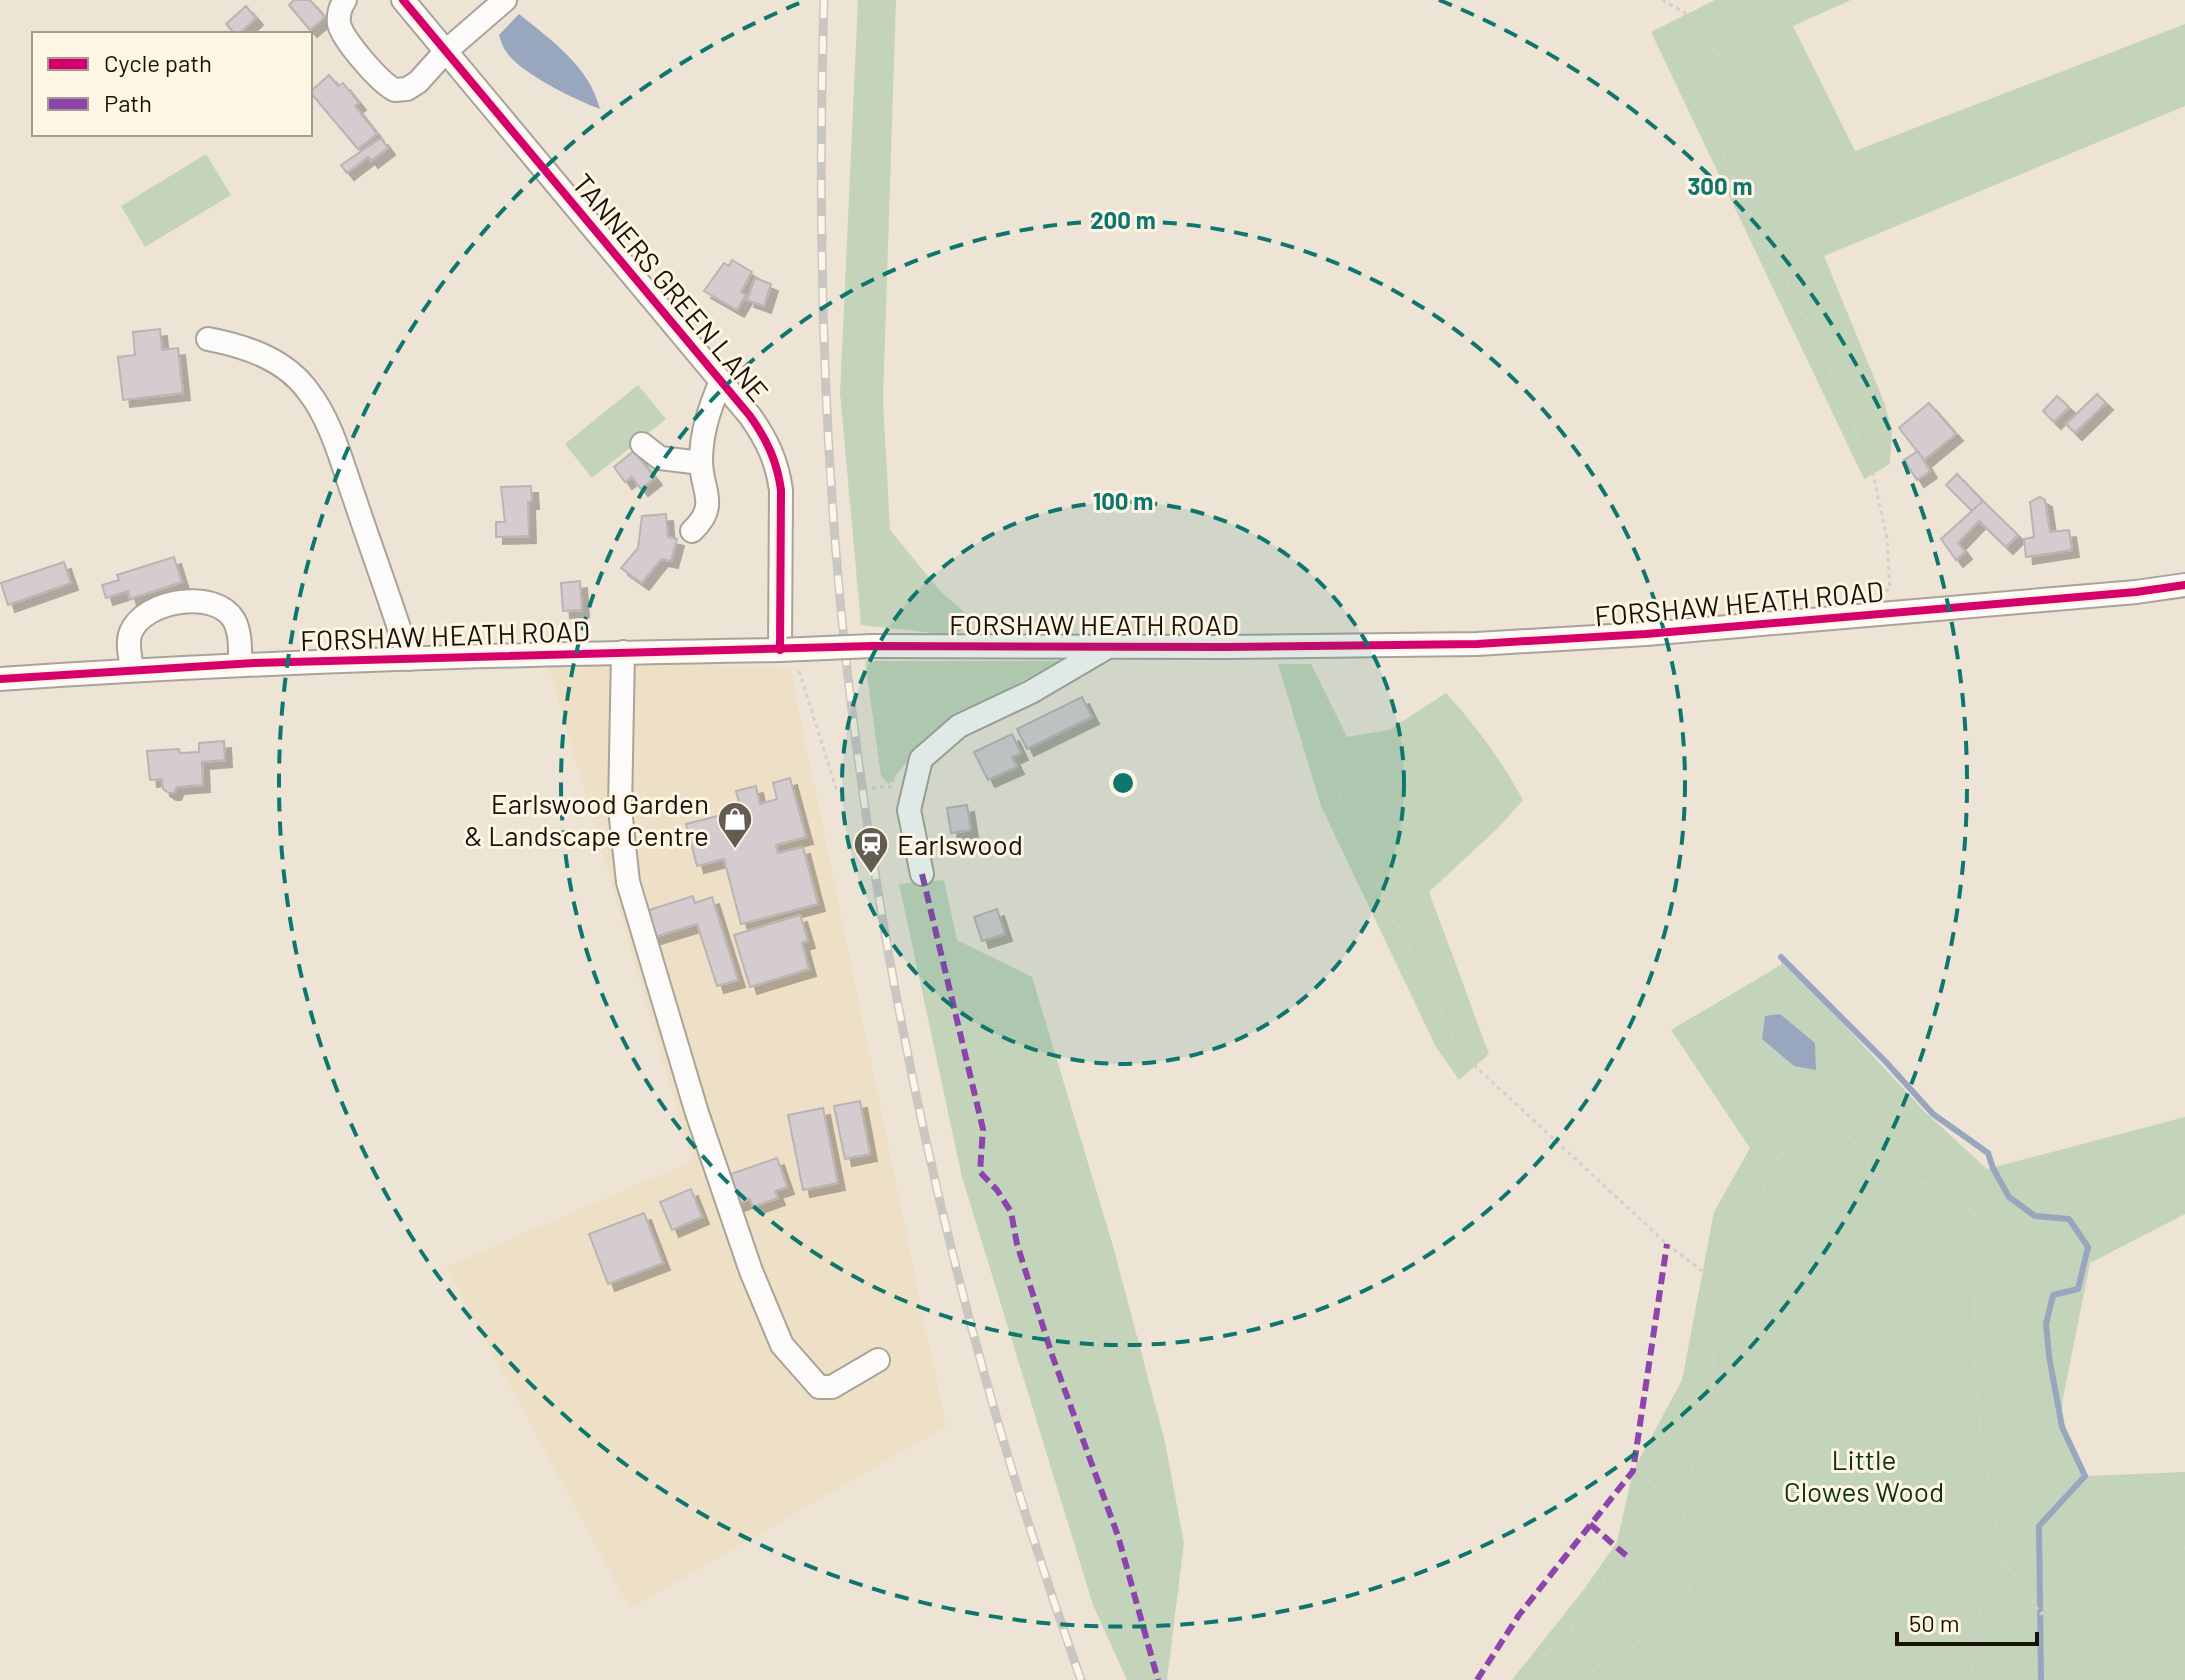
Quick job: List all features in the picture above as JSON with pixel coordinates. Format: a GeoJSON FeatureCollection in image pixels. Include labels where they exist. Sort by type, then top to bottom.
{"type":"FeatureCollection","features":[{"type":"Feature","properties":{"kind":"street"},"geometry":{"type":"LineString","coordinates":[[345,0],[338,15],[340,28],[385,86],[395,90],[407,89],[418,82],[446,51],[505,0]]}},
{"type":"Feature","properties":{"kind":"street","name":"TANNERS GREEN LANE"},"geometry":{"type":"LineString","coordinates":[[403,0],[766,438],[778,471],[788,655]]}},
{"type":"Feature","properties":{"kind":"street"},"geometry":{"type":"LineString","coordinates":[[208,339],[238,345],[268,358],[290,372],[309,391],[338,452],[409,659]]}},
{"type":"Feature","properties":{"kind":"street"},"geometry":{"type":"LineString","coordinates":[[692,531],[701,523],[708,504],[701,463],[706,415],[721,381]]}},
{"type":"Feature","properties":{"kind":"street"},"geometry":{"type":"LineString","coordinates":[[642,444],[660,458],[701,463]]}},
{"type":"Feature","properties":{"kind":"street","name":"FORSHAW HEATH ROAD"},"geometry":{"type":"LineString","coordinates":[[0,679],[240,664],[623,652],[788,655],[872,646],[1477,644],[1646,634],[2136,592],[2185,585]]}},
{"type":"Feature","properties":{"kind":"street"},"geometry":{"type":"LineString","coordinates":[[132,670],[129,643],[130,633],[136,624],[165,607],[193,600],[219,605],[235,621],[240,664]]}},
{"type":"Feature","properties":{"kind":"street"},"geometry":{"type":"LineString","coordinates":[[922,874],[909,810],[921,759],[959,726],[1031,692],[1112,645]]}},
{"type":"Feature","properties":{"kind":"street"},"geometry":{"type":"LineString","coordinates":[[623,652],[620,809],[628,882],[697,1113],[751,1271],[782,1345],[819,1387],[832,1387],[878,1360]]}},
{"type":"Feature","properties":{"kind":"path"},"geometry":{"type":"LineString","coordinates":[[1662,0],[1694,18],[1721,58],[1687,78],[1761,234],[1818,341],[1873,474],[1887,539],[1890,589],[1848,599],[1846,616]]}},
{"type":"Feature","properties":{"kind":"path"},"geometry":{"type":"LineString","coordinates":[[1293,647],[1297,685],[1367,864],[1461,1053],[1667,1244],[1731,1293]]}},
{"type":"Feature","properties":{"kind":"path"},"geometry":{"type":"LineString","coordinates":[[788,655],[837,791],[845,791]]}},
{"type":"Feature","properties":{"kind":"path"},"geometry":{"type":"LineString","coordinates":[[872,788],[893,786],[899,656]]}},
{"type":"Feature","properties":{"kind":"path"},"geometry":{"type":"LineString","coordinates":[[1688,1611],[1691,1561],[1683,1506],[1712,1404],[1714,1339],[1731,1293],[1731,1250],[1781,1154],[1834,1111],[1888,1194],[1924,1181],[1975,1213],[1975,1364],[1980,1427],[2003,1561],[2041,1614],[2061,1598],[2140,1559],[2185,1547]]}},
{"type":"Feature","properties":{"kind":"path"},"geometry":{"type":"LineString","coordinates":[[1633,1471],[1683,1506]]}},
{"type":"Feature","properties":{"kind":"path"},"geometry":{"type":"LineString","coordinates":[[1523,1680],[1571,1627],[1609,1571],[1659,1545],[1691,1561]]}},
{"type":"Feature","properties":{"kind":"path"},"geometry":{"type":"LineString","coordinates":[[1970,1680],[1982,1603],[2003,1561]]}},
{"type":"Feature","properties":{"kind":"path"},"geometry":{"type":"LineString","coordinates":[[1577,1680],[1688,1611]]}},
{"type":"Feature","properties":{"kind":"path"},"geometry":{"type":"LineString","coordinates":[[1688,1611],[1834,1680]]}},
{"type":"Feature","properties":{"kind":"path"},"geometry":{"type":"LineString","coordinates":[[1571,1627],[1601,1666]]}},
{"type":"Feature","properties":{"kind":"shaded area"},"geometry":{"type":"Polygon","coordinates":[[[547,662],[790,667],[946,1426],[630,1609],[446,1267],[692,1161],[547,662]]]}},
{"type":"Feature","properties":{"kind":"green space"},"geometry":{"type":"Polygon","coordinates":[[[858,0],[896,0],[883,400],[890,530],[941,592],[968,615],[960,632],[942,634],[861,625],[840,393],[858,0]]]}},
{"type":"Feature","properties":{"kind":"green space"},"geometry":{"type":"Polygon","coordinates":[[[1715,0],[1851,0],[1793,26],[1855,151],[2185,24],[2185,106],[1824,256],[1884,402],[1892,431],[1890,464],[1864,479],[1651,32],[1715,0]]]}},
{"type":"Feature","properties":{"kind":"green space"},"geometry":{"type":"Polygon","coordinates":[[[206,154],[231,195],[145,247],[121,206],[206,154]]]}},
{"type":"Feature","properties":{"kind":"green space"},"geometry":{"type":"Polygon","coordinates":[[[638,385],[666,419],[592,478],[565,444],[638,385]]]}},
{"type":"Feature","properties":{"kind":"green space"},"geometry":{"type":"Polygon","coordinates":[[[865,661],[1061,661],[969,709],[931,733],[889,784],[881,776],[865,661]]]}},
{"type":"Feature","properties":{"kind":"green space"},"geometry":{"type":"Polygon","coordinates":[[[1278,664],[1311,664],[1347,737],[1389,730],[1446,693],[1488,744],[1523,800],[1500,826],[1429,892],[1489,1054],[1459,1080],[1436,1047],[1321,806],[1278,664]]]}},
{"type":"Feature","properties":{"kind":"green space"},"geometry":{"type":"Polygon","coordinates":[[[944,880],[957,940],[1032,977],[1113,1246],[1165,1442],[1184,1543],[1167,1680],[1127,1680],[1093,1605],[962,1177],[899,884],[944,880]]]}},
{"type":"Feature","properties":{"kind":"green space","name":"Little Clowes Wood"},"geometry":{"type":"Polygon","coordinates":[[[1781,957],[1925,1112],[1987,1169],[2185,1117],[2185,1214],[2090,1263],[2061,1422],[2086,1476],[2185,1472],[2185,1680],[1512,1680],[1617,1542],[1633,1471],[1682,1380],[1714,1212],[1750,1148],[1671,1030],[1781,965],[1781,957]]]}},
{"type":"Feature","properties":{"kind":"water"},"geometry":{"type":"Polygon","coordinates":[[[519,14],[578,67],[595,94],[600,109],[536,78],[507,53],[499,35],[519,14]]]}},
{"type":"Feature","properties":{"kind":"water"},"geometry":{"type":"Polygon","coordinates":[[[1780,1014],[1815,1043],[1816,1070],[1794,1066],[1762,1039],[1765,1016],[1780,1014]]]}},
{"type":"Feature","properties":{"kind":"building"},"geometry":{"type":"Polygon","coordinates":[[[294,0],[310,0],[325,17],[310,30],[289,5],[294,0]]]}},
{"type":"Feature","properties":{"kind":"building"},"geometry":{"type":"Polygon","coordinates":[[[246,6],[256,18],[241,32],[233,32],[226,24],[246,6]]]}},
{"type":"Feature","properties":{"kind":"building"},"geometry":{"type":"Polygon","coordinates":[[[329,75],[338,86],[343,83],[359,103],[355,106],[377,134],[358,149],[312,94],[312,90],[329,75]]]}},
{"type":"Feature","properties":{"kind":"building"},"geometry":{"type":"Polygon","coordinates":[[[381,138],[388,148],[371,161],[368,157],[347,173],[341,165],[381,138]]]}},
{"type":"Feature","properties":{"kind":"building"},"geometry":{"type":"Polygon","coordinates":[[[732,260],[752,272],[741,292],[746,295],[737,310],[704,291],[724,263],[729,266],[732,260]]]}},
{"type":"Feature","properties":{"kind":"building"},"geometry":{"type":"Polygon","coordinates":[[[755,278],[771,284],[764,306],[747,300],[755,278]]]}},
{"type":"Feature","properties":{"kind":"building"},"geometry":{"type":"Polygon","coordinates":[[[160,329],[162,350],[178,348],[183,393],[123,400],[118,357],[135,355],[133,332],[160,329]]]}},
{"type":"Feature","properties":{"kind":"building"},"geometry":{"type":"Polygon","coordinates":[[[2097,394],[2106,403],[2075,433],[2066,424],[2097,394]]]}},
{"type":"Feature","properties":{"kind":"building"},"geometry":{"type":"Polygon","coordinates":[[[2057,396],[2069,407],[2054,422],[2043,411],[2057,396]]]}},
{"type":"Feature","properties":{"kind":"building"},"geometry":{"type":"Polygon","coordinates":[[[1929,403],[1956,434],[1924,460],[1899,428],[1929,403]]]}},
{"type":"Feature","properties":{"kind":"building"},"geometry":{"type":"Polygon","coordinates":[[[634,451],[655,478],[641,489],[632,477],[625,482],[614,467],[634,451]]]}},
{"type":"Feature","properties":{"kind":"building"},"geometry":{"type":"Polygon","coordinates":[[[1918,451],[1930,471],[1917,480],[1904,460],[1918,451]]]}},
{"type":"Feature","properties":{"kind":"building"},"geometry":{"type":"Polygon","coordinates":[[[1957,474],[1983,501],[1972,511],[1946,485],[1957,474]]]}},
{"type":"Feature","properties":{"kind":"building"},"geometry":{"type":"Polygon","coordinates":[[[531,486],[529,536],[496,537],[496,522],[505,522],[501,487],[531,486]]]}},
{"type":"Feature","properties":{"kind":"building"},"geometry":{"type":"Polygon","coordinates":[[[2040,497],[2045,500],[2050,532],[2069,530],[2072,550],[2026,557],[2024,539],[2034,537],[2030,502],[2040,497]]]}},
{"type":"Feature","properties":{"kind":"building"},"geometry":{"type":"Polygon","coordinates":[[[1983,501],[2018,535],[2006,547],[1979,521],[1958,543],[1965,552],[1956,560],[1941,539],[1983,501]]]}},
{"type":"Feature","properties":{"kind":"building"},"geometry":{"type":"Polygon","coordinates":[[[666,514],[668,537],[677,539],[671,561],[661,559],[642,583],[621,568],[638,548],[642,516],[666,514]]]}},
{"type":"Feature","properties":{"kind":"building"},"geometry":{"type":"Polygon","coordinates":[[[174,557],[182,582],[130,599],[128,591],[106,598],[102,585],[119,580],[117,575],[174,557]]]}},
{"type":"Feature","properties":{"kind":"building"},"geometry":{"type":"Polygon","coordinates":[[[64,562],[71,583],[8,605],[1,583],[64,562]]]}},
{"type":"Feature","properties":{"kind":"building"},"geometry":{"type":"Polygon","coordinates":[[[580,581],[582,610],[563,611],[561,583],[580,581]]]}},
{"type":"Feature","properties":{"kind":"building"},"geometry":{"type":"Polygon","coordinates":[[[1082,697],[1092,717],[1027,749],[1017,729],[1082,697]]]}},
{"type":"Feature","properties":{"kind":"building"},"geometry":{"type":"Polygon","coordinates":[[[1012,734],[1021,753],[1012,757],[1017,767],[988,780],[974,752],[1012,734]]]}},
{"type":"Feature","properties":{"kind":"building"},"geometry":{"type":"Polygon","coordinates":[[[224,741],[225,760],[202,762],[203,785],[177,787],[174,793],[169,793],[163,789],[162,779],[150,780],[147,751],[179,749],[180,753],[199,752],[199,743],[224,741]]]}},
{"type":"Feature","properties":{"kind":"building","name":"Earlswood Garden & Landscape Centre"},"geometry":{"type":"Polygon","coordinates":[[[790,778],[806,837],[776,845],[778,853],[803,847],[818,904],[741,924],[724,859],[697,866],[686,824],[741,810],[736,791],[756,786],[760,804],[777,799],[773,783],[790,778]]]}},
{"type":"Feature","properties":{"kind":"building"},"geometry":{"type":"Polygon","coordinates":[[[967,805],[971,830],[951,833],[947,808],[967,805]]]}},
{"type":"Feature","properties":{"kind":"building"},"geometry":{"type":"Polygon","coordinates":[[[693,896],[695,903],[712,897],[738,980],[717,986],[697,924],[651,938],[643,912],[693,896]]]}},
{"type":"Feature","properties":{"kind":"building"},"geometry":{"type":"Polygon","coordinates":[[[997,909],[1005,934],[982,941],[974,917],[997,909]]]}},
{"type":"Feature","properties":{"kind":"building"},"geometry":{"type":"Polygon","coordinates":[[[800,915],[808,941],[802,943],[809,969],[750,987],[734,935],[800,915]]]}},
{"type":"Feature","properties":{"kind":"building"},"geometry":{"type":"Polygon","coordinates":[[[860,1101],[870,1154],[845,1159],[834,1106],[860,1101]]]}},
{"type":"Feature","properties":{"kind":"building"},"geometry":{"type":"Polygon","coordinates":[[[823,1108],[838,1183],[803,1190],[788,1115],[823,1108]]]}},
{"type":"Feature","properties":{"kind":"building"},"geometry":{"type":"Polygon","coordinates":[[[777,1158],[787,1187],[775,1191],[778,1198],[753,1207],[750,1199],[738,1204],[728,1175],[777,1158]]]}},
{"type":"Feature","properties":{"kind":"building"},"geometry":{"type":"Polygon","coordinates":[[[691,1189],[702,1217],[672,1230],[660,1202],[691,1189]]]}},
{"type":"Feature","properties":{"kind":"building"},"geometry":{"type":"Polygon","coordinates":[[[644,1213],[663,1263],[608,1284],[589,1234],[644,1213]]]}},
{"type":"Feature","properties":{"kind":"waterway"},"geometry":{"type":"LineString","coordinates":[[1781,957],[1886,1062],[1933,1114],[1988,1153],[2009,1197],[2035,1216],[2069,1219],[2088,1247],[2078,1289],[2053,1295],[2046,1324],[2062,1427],[2085,1476],[2039,1526],[2041,1680]]}},
{"type":"Feature","properties":{"kind":"railway"},"geometry":{"type":"LineString","coordinates":[[824,0],[821,172],[828,430],[840,601],[866,813],[886,939],[937,1190],[1002,1437],[1081,1680]]}},
{"type":"Feature","properties":{"kind":"marked path"},"geometry":{"type":"LineString","coordinates":[[922,874],[983,1129],[980,1172],[997,1190],[1011,1212],[1017,1244],[1052,1355],[1118,1536],[1158,1680]]}},
{"type":"Feature","properties":{"kind":"marked path"},"geometry":{"type":"LineString","coordinates":[[1477,1680],[1519,1615],[1633,1471],[1667,1244]]}},
{"type":"Feature","properties":{"kind":"marked path"},"geometry":{"type":"LineString","coordinates":[[1590,1524],[1629,1558]]}},
{"type":"Feature","properties":{"kind":"cycle path"},"geometry":{"type":"LineString","coordinates":[[403,0],[750,416],[761,434],[774,460],[781,490],[780,650]]}},
{"type":"Feature","properties":{"kind":"cycle path"},"geometry":{"type":"LineString","coordinates":[[0,679],[254,663],[872,646],[1477,644],[1646,634],[2136,592],[2185,585]]}},
{"type":"Feature","properties":{"kind":"place","name":"Earlswood Garden & Landscape Centre"},"geometry":{"type":"Point","coordinates":[735,850]}},
{"type":"Feature","properties":{"kind":"place","name":"Earlswood"},"geometry":{"type":"Point","coordinates":[871,875]}}]}
